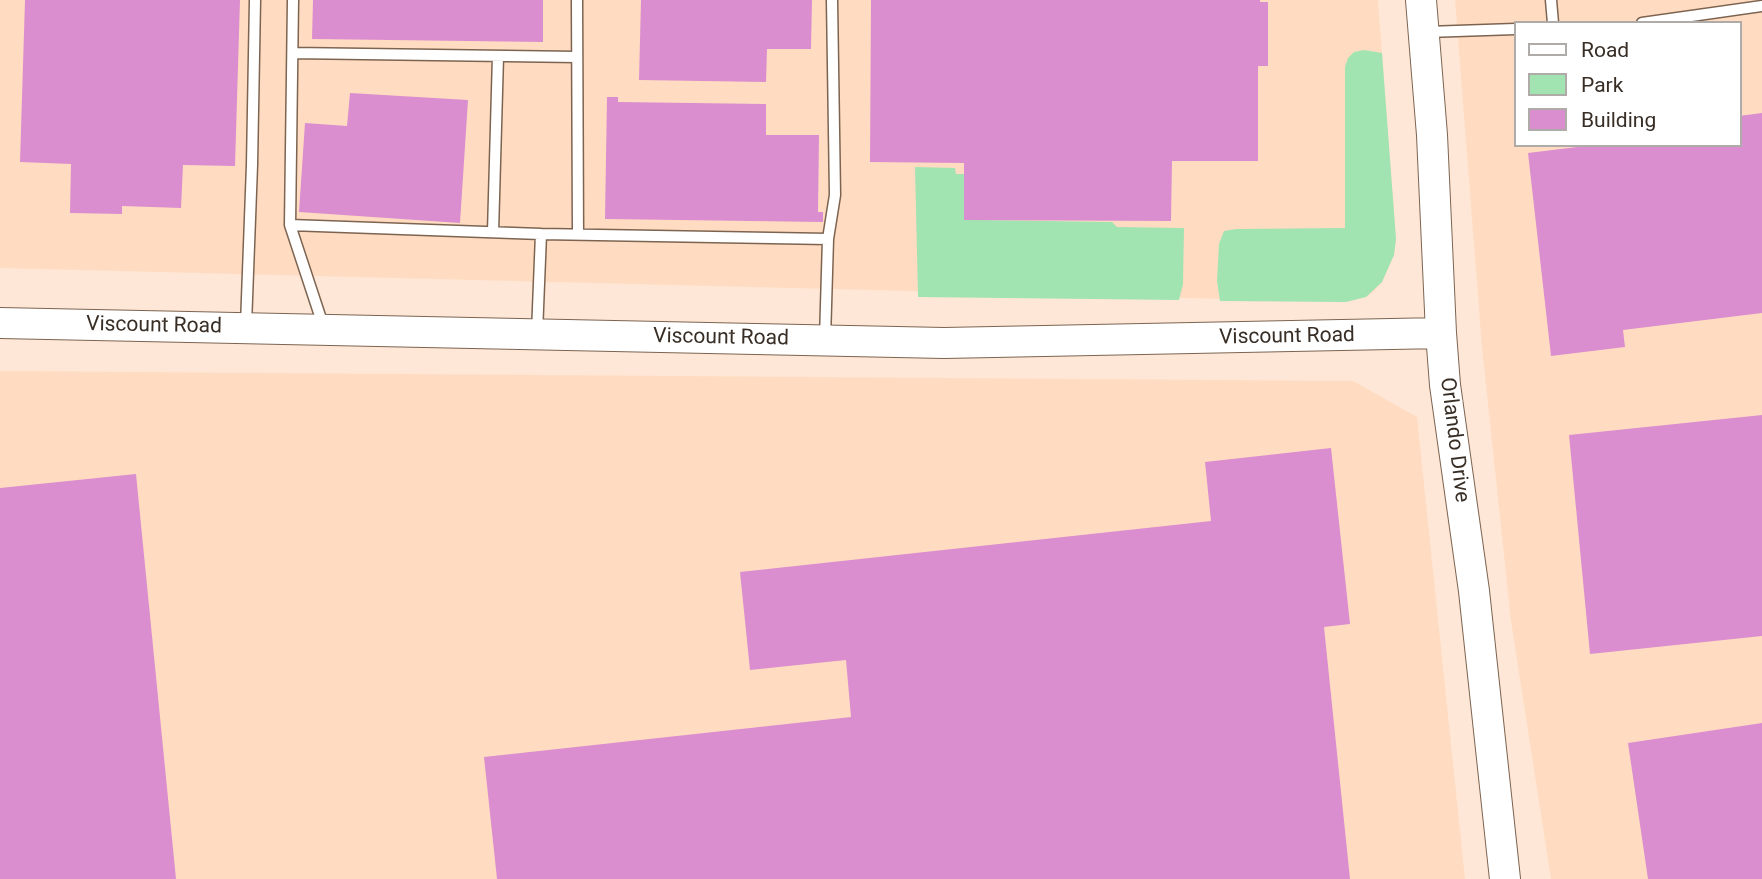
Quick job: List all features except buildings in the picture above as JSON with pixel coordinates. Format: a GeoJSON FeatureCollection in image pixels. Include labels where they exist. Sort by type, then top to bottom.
{"type":"FeatureCollection","features":[{"type":"Feature","properties":{"kind":"street","name":"Orlando Drive"},"geometry":{"type":"LineString","coordinates":[[1421,0],[1432,135],[1441,333],[1474,591],[1505,879]]}},
{"type":"Feature","properties":{"kind":"street","name":"Viscount Road"},"geometry":{"type":"LineString","coordinates":[[0,323],[944,343],[1441,333]]}},
{"type":"Feature","properties":{"kind":"lane"},"geometry":{"type":"LineString","coordinates":[[246,328],[253,166],[255,0]]}},
{"type":"Feature","properties":{"kind":"lane"},"geometry":{"type":"LineString","coordinates":[[293,0],[290,225],[324,328]]}},
{"type":"Feature","properties":{"kind":"lane"},"geometry":{"type":"LineString","coordinates":[[577,0],[578,234]]}},
{"type":"Feature","properties":{"kind":"lane"},"geometry":{"type":"LineString","coordinates":[[825,340],[828,239],[835,195],[832,0]]}},
{"type":"Feature","properties":{"kind":"lane"},"geometry":{"type":"LineString","coordinates":[[1550,0],[1553,21]]}},
{"type":"Feature","properties":{"kind":"lane"},"geometry":{"type":"LineString","coordinates":[[1656,21],[1762,6]]}},
{"type":"Feature","properties":{"kind":"lane"},"geometry":{"type":"LineString","coordinates":[[1424,33],[1514,29]]}},
{"type":"Feature","properties":{"kind":"lane"},"geometry":{"type":"LineString","coordinates":[[293,53],[577,57]]}},
{"type":"Feature","properties":{"kind":"lane"},"geometry":{"type":"LineString","coordinates":[[494,232],[498,55]]}},
{"type":"Feature","properties":{"kind":"lane"},"geometry":{"type":"LineString","coordinates":[[290,225],[541,234],[828,239]]}},
{"type":"Feature","properties":{"kind":"lane"},"geometry":{"type":"LineString","coordinates":[[537,333],[541,234]]}},
{"type":"Feature","properties":{"kind":"shaded area"},"geometry":{"type":"Polygon","coordinates":[[[0,0],[1378,0],[1396,239],[1394,255],[1382,282],[1374,291],[1366,297],[1346,302],[0,268],[0,0]]]}},
{"type":"Feature","properties":{"kind":"shaded area"},"geometry":{"type":"Polygon","coordinates":[[[1455,0],[1762,0],[1762,879],[1551,879],[1511,621],[1482,347],[1455,0]]]}},
{"type":"Feature","properties":{"kind":"shaded area"},"geometry":{"type":"Polygon","coordinates":[[[0,371],[1353,381],[1417,417],[1465,879],[0,879],[0,371]]]}},
{"type":"Feature","properties":{"kind":"green space"},"geometry":{"type":"Polygon","coordinates":[[[1364,50],[1382,53],[1396,239],[1394,255],[1382,282],[1366,297],[1346,302],[1220,301],[1217,281],[1219,244],[1224,231],[1345,228],[1345,67],[1354,52],[1364,50]]]}},
{"type":"Feature","properties":{"kind":"green space"},"geometry":{"type":"Polygon","coordinates":[[[915,167],[955,168],[956,174],[980,174],[980,220],[1112,222],[1117,227],[1184,228],[1183,284],[1179,300],[918,297],[915,167]]]}}]}
